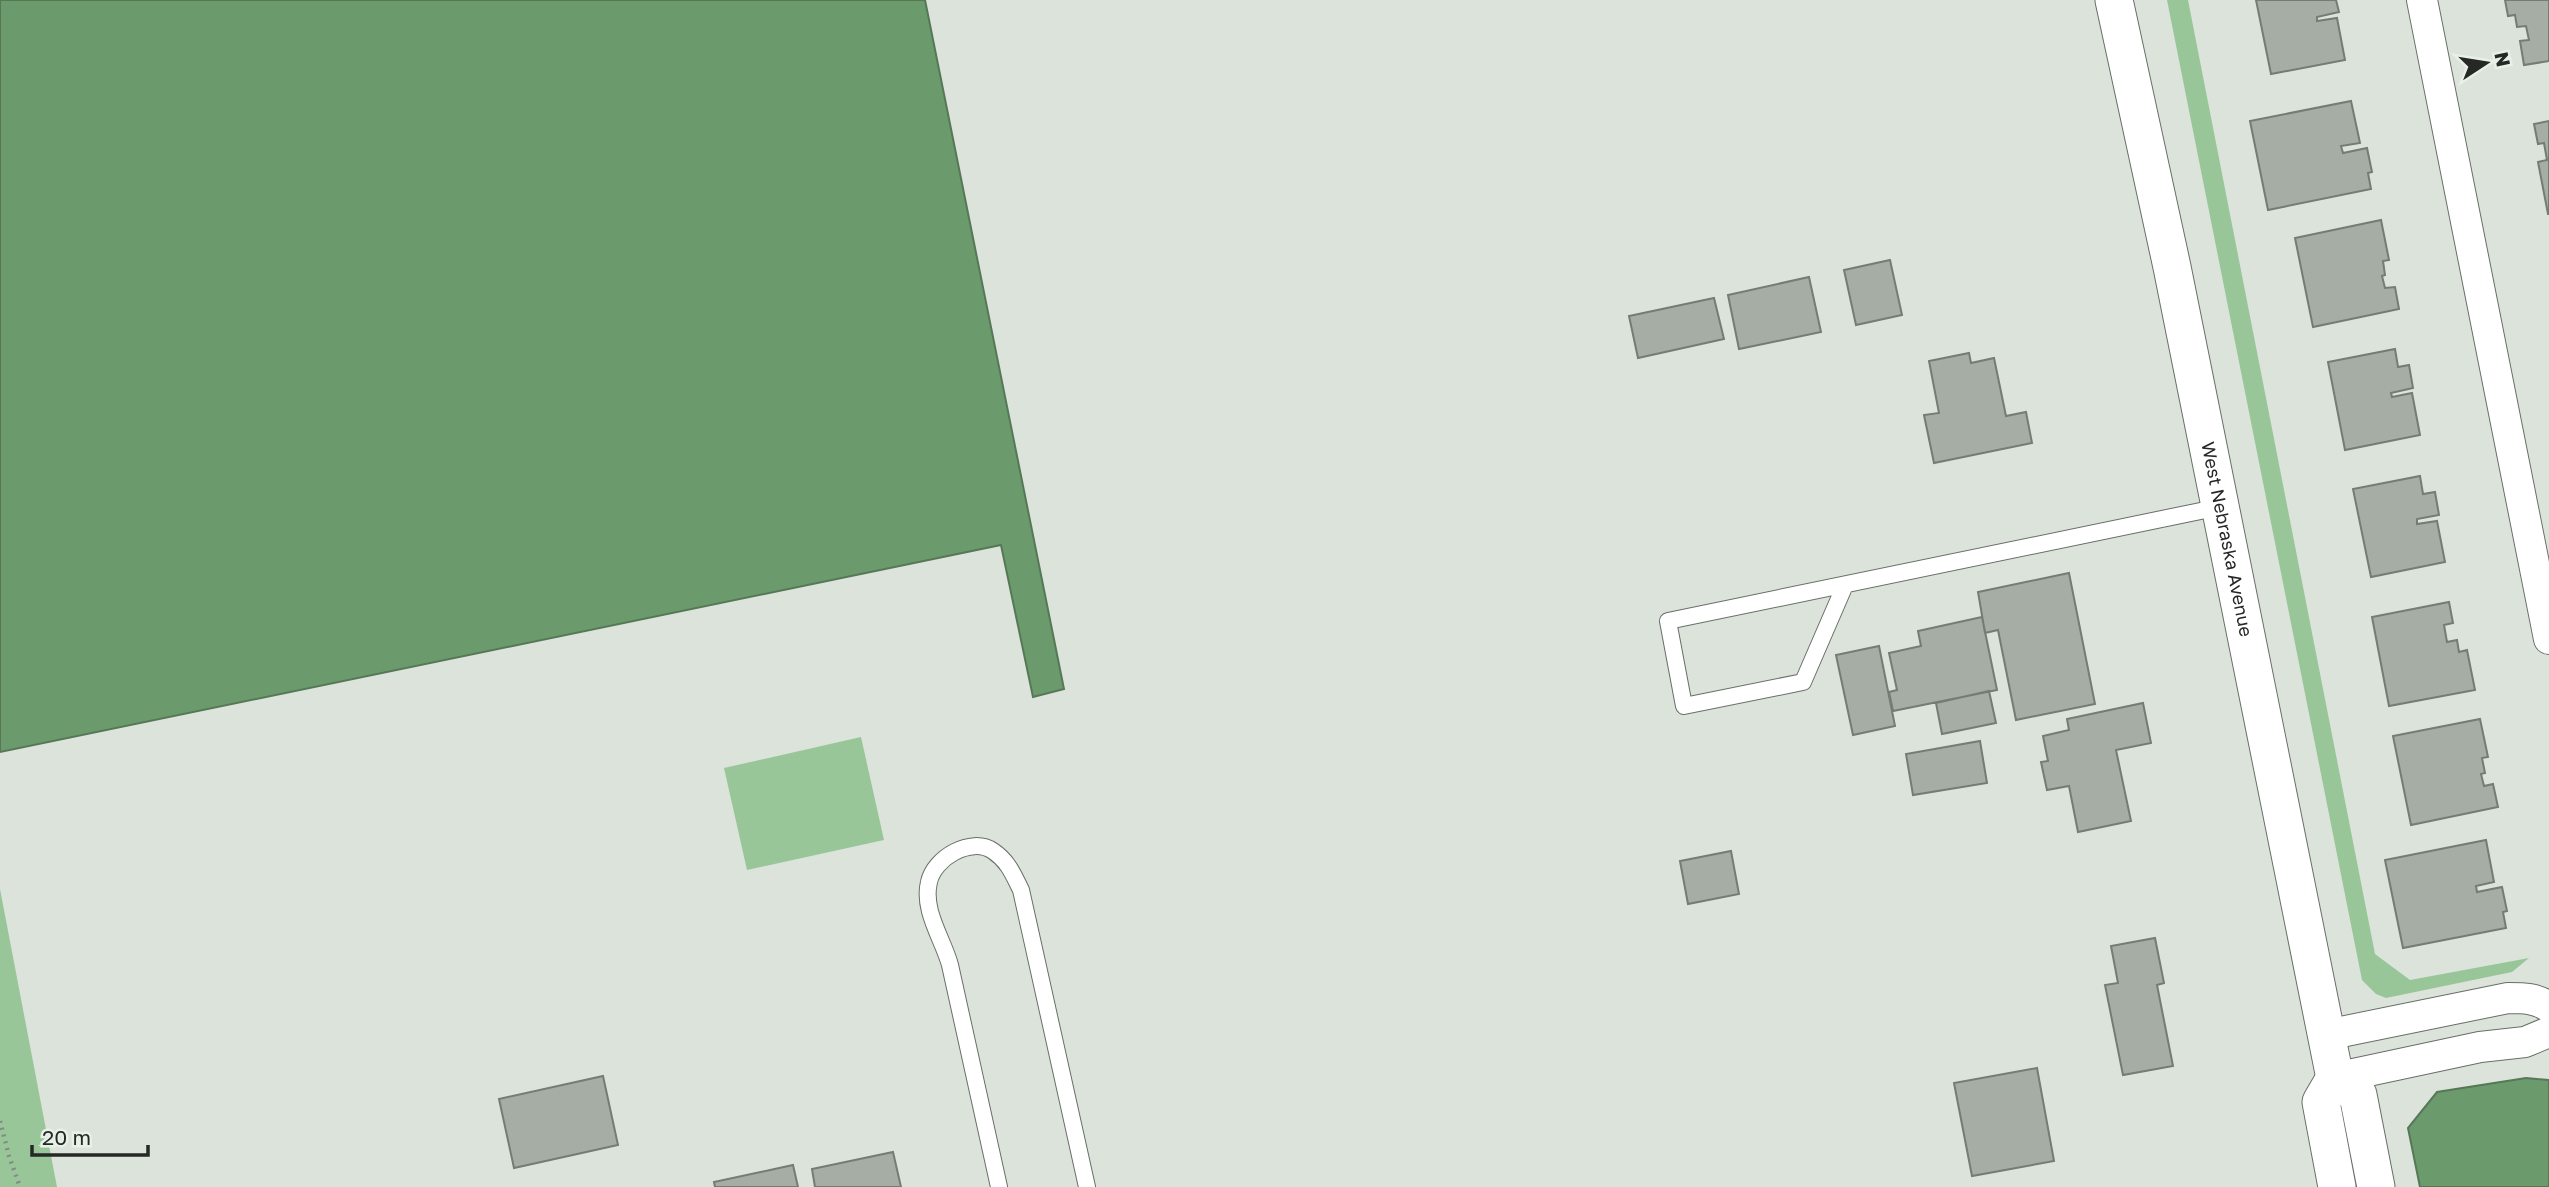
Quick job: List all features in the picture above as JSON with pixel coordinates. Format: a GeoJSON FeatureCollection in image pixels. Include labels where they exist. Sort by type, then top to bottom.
{"type":"FeatureCollection","features":[{"type":"Feature","properties":{"kind":"street","name":"West Nebraska Avenue"},"geometry":{"type":"LineString","coordinates":[[2114,0],[2172,267],[2335,1078]]}},
{"type":"Feature","properties":{"kind":"street"},"geometry":{"type":"LineString","coordinates":[[2422,0],[2549,639]]}},
{"type":"Feature","properties":{"kind":"street"},"geometry":{"type":"LineString","coordinates":[[2326,1035],[2508,998],[2540,1001],[2549,1007]]}},
{"type":"Feature","properties":{"kind":"street"},"geometry":{"type":"LineString","coordinates":[[2337,1187],[2321,1102],[2335,1078],[2480,1048],[2525,1042],[2549,1032]]}},
{"type":"Feature","properties":{"kind":"street"},"geometry":{"type":"LineString","coordinates":[[2335,1078],[2358,1095],[2376,1187]]}},
{"type":"Feature","properties":{"kind":"lane"},"geometry":{"type":"LineString","coordinates":[[1846,585],[1803,682],[1684,706],[1668,621],[2220,507]]}},
{"type":"Feature","properties":{"kind":"lane"},"geometry":{"type":"LineString","coordinates":[[999,1187],[950,965],[944,945],[933,925],[929,902],[928,883],[935,866],[951,853],[971,846],[991,849],[1009,864],[1021,890],[1087,1187]]}},
{"type":"Feature","properties":{"kind":"path"},"geometry":{"type":"LineString","coordinates":[[0,1121],[20,1187]]}},
{"type":"Feature","properties":{"kind":"shaded area"},"geometry":{"type":"Polygon","coordinates":[[[0,0],[925,0],[1064,689],[1033,697],[1001,545],[0,752],[0,0]]]}},
{"type":"Feature","properties":{"kind":"shaded area"},"geometry":{"type":"Polygon","coordinates":[[[2167,0],[2188,0],[2375,954],[2410,980],[2529,958],[2512,972],[2386,998],[2376,994],[2362,980],[2167,0]]]}},
{"type":"Feature","properties":{"kind":"shaded area"},"geometry":{"type":"Polygon","coordinates":[[[861,737],[884,840],[747,870],[724,768],[861,737]]]}},
{"type":"Feature","properties":{"kind":"shaded area"},"geometry":{"type":"Polygon","coordinates":[[[0,889],[57,1187],[0,1187],[0,889]]]}},
{"type":"Feature","properties":{"kind":"shaded area"},"geometry":{"type":"Polygon","coordinates":[[[2526,1078],[2549,1080],[2549,1187],[2420,1187],[2408,1128],[2437,1092],[2526,1078]]]}},
{"type":"Feature","properties":{"kind":"building"},"geometry":{"type":"Polygon","coordinates":[[[2256,0],[2336,0],[2339,12],[2317,17],[2317,21],[2337,18],[2345,60],[2271,74],[2256,0]]]}},
{"type":"Feature","properties":{"kind":"building"},"geometry":{"type":"Polygon","coordinates":[[[2505,0],[2549,0],[2549,61],[2524,65],[2520,41],[2529,40],[2526,26],[2517,27],[2515,15],[2508,16],[2505,0]]]}},
{"type":"Feature","properties":{"kind":"building"},"geometry":{"type":"Polygon","coordinates":[[[2351,101],[2360,143],[2341,146],[2343,153],[2367,148],[2372,172],[2368,173],[2371,189],[2268,210],[2250,121],[2351,101]]]}},
{"type":"Feature","properties":{"kind":"building"},"geometry":{"type":"Polygon","coordinates":[[[2549,121],[2548,214],[2538,162],[2547,160],[2544,143],[2538,144],[2534,124],[2549,121]]]}},
{"type":"Feature","properties":{"kind":"building"},"geometry":{"type":"Polygon","coordinates":[[[2381,220],[2389,260],[2383,261],[2385,275],[2382,276],[2385,288],[2395,287],[2399,309],[2313,327],[2295,238],[2381,220]]]}},
{"type":"Feature","properties":{"kind":"building"},"geometry":{"type":"Polygon","coordinates":[[[1890,260],[1902,315],[1856,325],[1844,270],[1890,260]]]}},
{"type":"Feature","properties":{"kind":"building"},"geometry":{"type":"Polygon","coordinates":[[[1809,277],[1821,332],[1739,349],[1728,295],[1809,277]]]}},
{"type":"Feature","properties":{"kind":"building"},"geometry":{"type":"Polygon","coordinates":[[[1714,298],[1724,339],[1638,358],[1629,316],[1714,298]]]}},
{"type":"Feature","properties":{"kind":"building"},"geometry":{"type":"Polygon","coordinates":[[[2395,349],[2398,367],[2409,365],[2413,388],[2391,393],[2392,397],[2412,393],[2420,435],[2345,450],[2328,362],[2395,349]]]}},
{"type":"Feature","properties":{"kind":"building"},"geometry":{"type":"Polygon","coordinates":[[[1969,353],[1971,363],[1994,358],[2006,416],[2026,412],[2032,443],[1934,463],[1924,415],[1939,413],[1929,361],[1969,353]]]}},
{"type":"Feature","properties":{"kind":"building"},"geometry":{"type":"Polygon","coordinates":[[[2420,476],[2423,494],[2435,492],[2439,515],[2417,519],[2417,524],[2437,521],[2445,562],[2371,577],[2353,489],[2420,476]]]}},
{"type":"Feature","properties":{"kind":"building"},"geometry":{"type":"Polygon","coordinates":[[[2069,573],[2095,704],[2016,720],[1998,630],[1985,633],[1978,592],[2069,573]]]}},
{"type":"Feature","properties":{"kind":"building"},"geometry":{"type":"Polygon","coordinates":[[[2449,602],[2453,623],[2444,625],[2447,642],[2457,640],[2459,652],[2467,650],[2475,690],[2389,706],[2372,617],[2449,602]]]}},
{"type":"Feature","properties":{"kind":"building"},"geometry":{"type":"Polygon","coordinates":[[[1982,617],[1997,690],[1893,711],[1889,692],[1897,690],[1889,653],[1921,646],[1918,631],[1982,617]]]}},
{"type":"Feature","properties":{"kind":"building"},"geometry":{"type":"Polygon","coordinates":[[[1879,646],[1895,726],[1853,735],[1836,655],[1879,646]]]}},
{"type":"Feature","properties":{"kind":"building"},"geometry":{"type":"Polygon","coordinates":[[[1989,691],[1996,723],[1942,734],[1936,703],[1989,691]]]}},
{"type":"Feature","properties":{"kind":"building"},"geometry":{"type":"Polygon","coordinates":[[[2143,703],[2151,743],[2116,750],[2131,821],[2078,832],[2069,786],[2047,790],[2041,762],[2048,761],[2043,736],[2069,730],[2067,719],[2143,703]]]}},
{"type":"Feature","properties":{"kind":"building"},"geometry":{"type":"Polygon","coordinates":[[[2480,719],[2488,757],[2482,758],[2485,773],[2481,774],[2484,786],[2493,784],[2498,807],[2411,825],[2393,736],[2480,719]]]}},
{"type":"Feature","properties":{"kind":"building"},"geometry":{"type":"Polygon","coordinates":[[[1980,741],[1987,783],[1913,795],[1906,754],[1980,741]]]}},
{"type":"Feature","properties":{"kind":"building"},"geometry":{"type":"Polygon","coordinates":[[[2486,840],[2494,882],[2476,886],[2477,892],[2502,887],[2507,911],[2503,912],[2506,928],[2403,948],[2385,860],[2486,840]]]}},
{"type":"Feature","properties":{"kind":"building"},"geometry":{"type":"Polygon","coordinates":[[[1731,851],[1739,894],[1688,904],[1680,861],[1731,851]]]}},
{"type":"Feature","properties":{"kind":"building"},"geometry":{"type":"Polygon","coordinates":[[[2155,938],[2164,983],[2157,985],[2173,1066],[2123,1075],[2105,985],[2118,983],[2111,946],[2155,938]]]}},
{"type":"Feature","properties":{"kind":"building"},"geometry":{"type":"Polygon","coordinates":[[[2037,1068],[2054,1161],[1972,1176],[1954,1083],[2037,1068]]]}},
{"type":"Feature","properties":{"kind":"building"},"geometry":{"type":"Polygon","coordinates":[[[603,1076],[618,1145],[514,1168],[499,1099],[603,1076]]]}},
{"type":"Feature","properties":{"kind":"building"},"geometry":{"type":"Polygon","coordinates":[[[893,1152],[901,1187],[815,1187],[812,1169],[893,1152]]]}},
{"type":"Feature","properties":{"kind":"building"},"geometry":{"type":"Polygon","coordinates":[[[793,1165],[798,1187],[715,1187],[714,1182],[793,1165]]]}}]}
